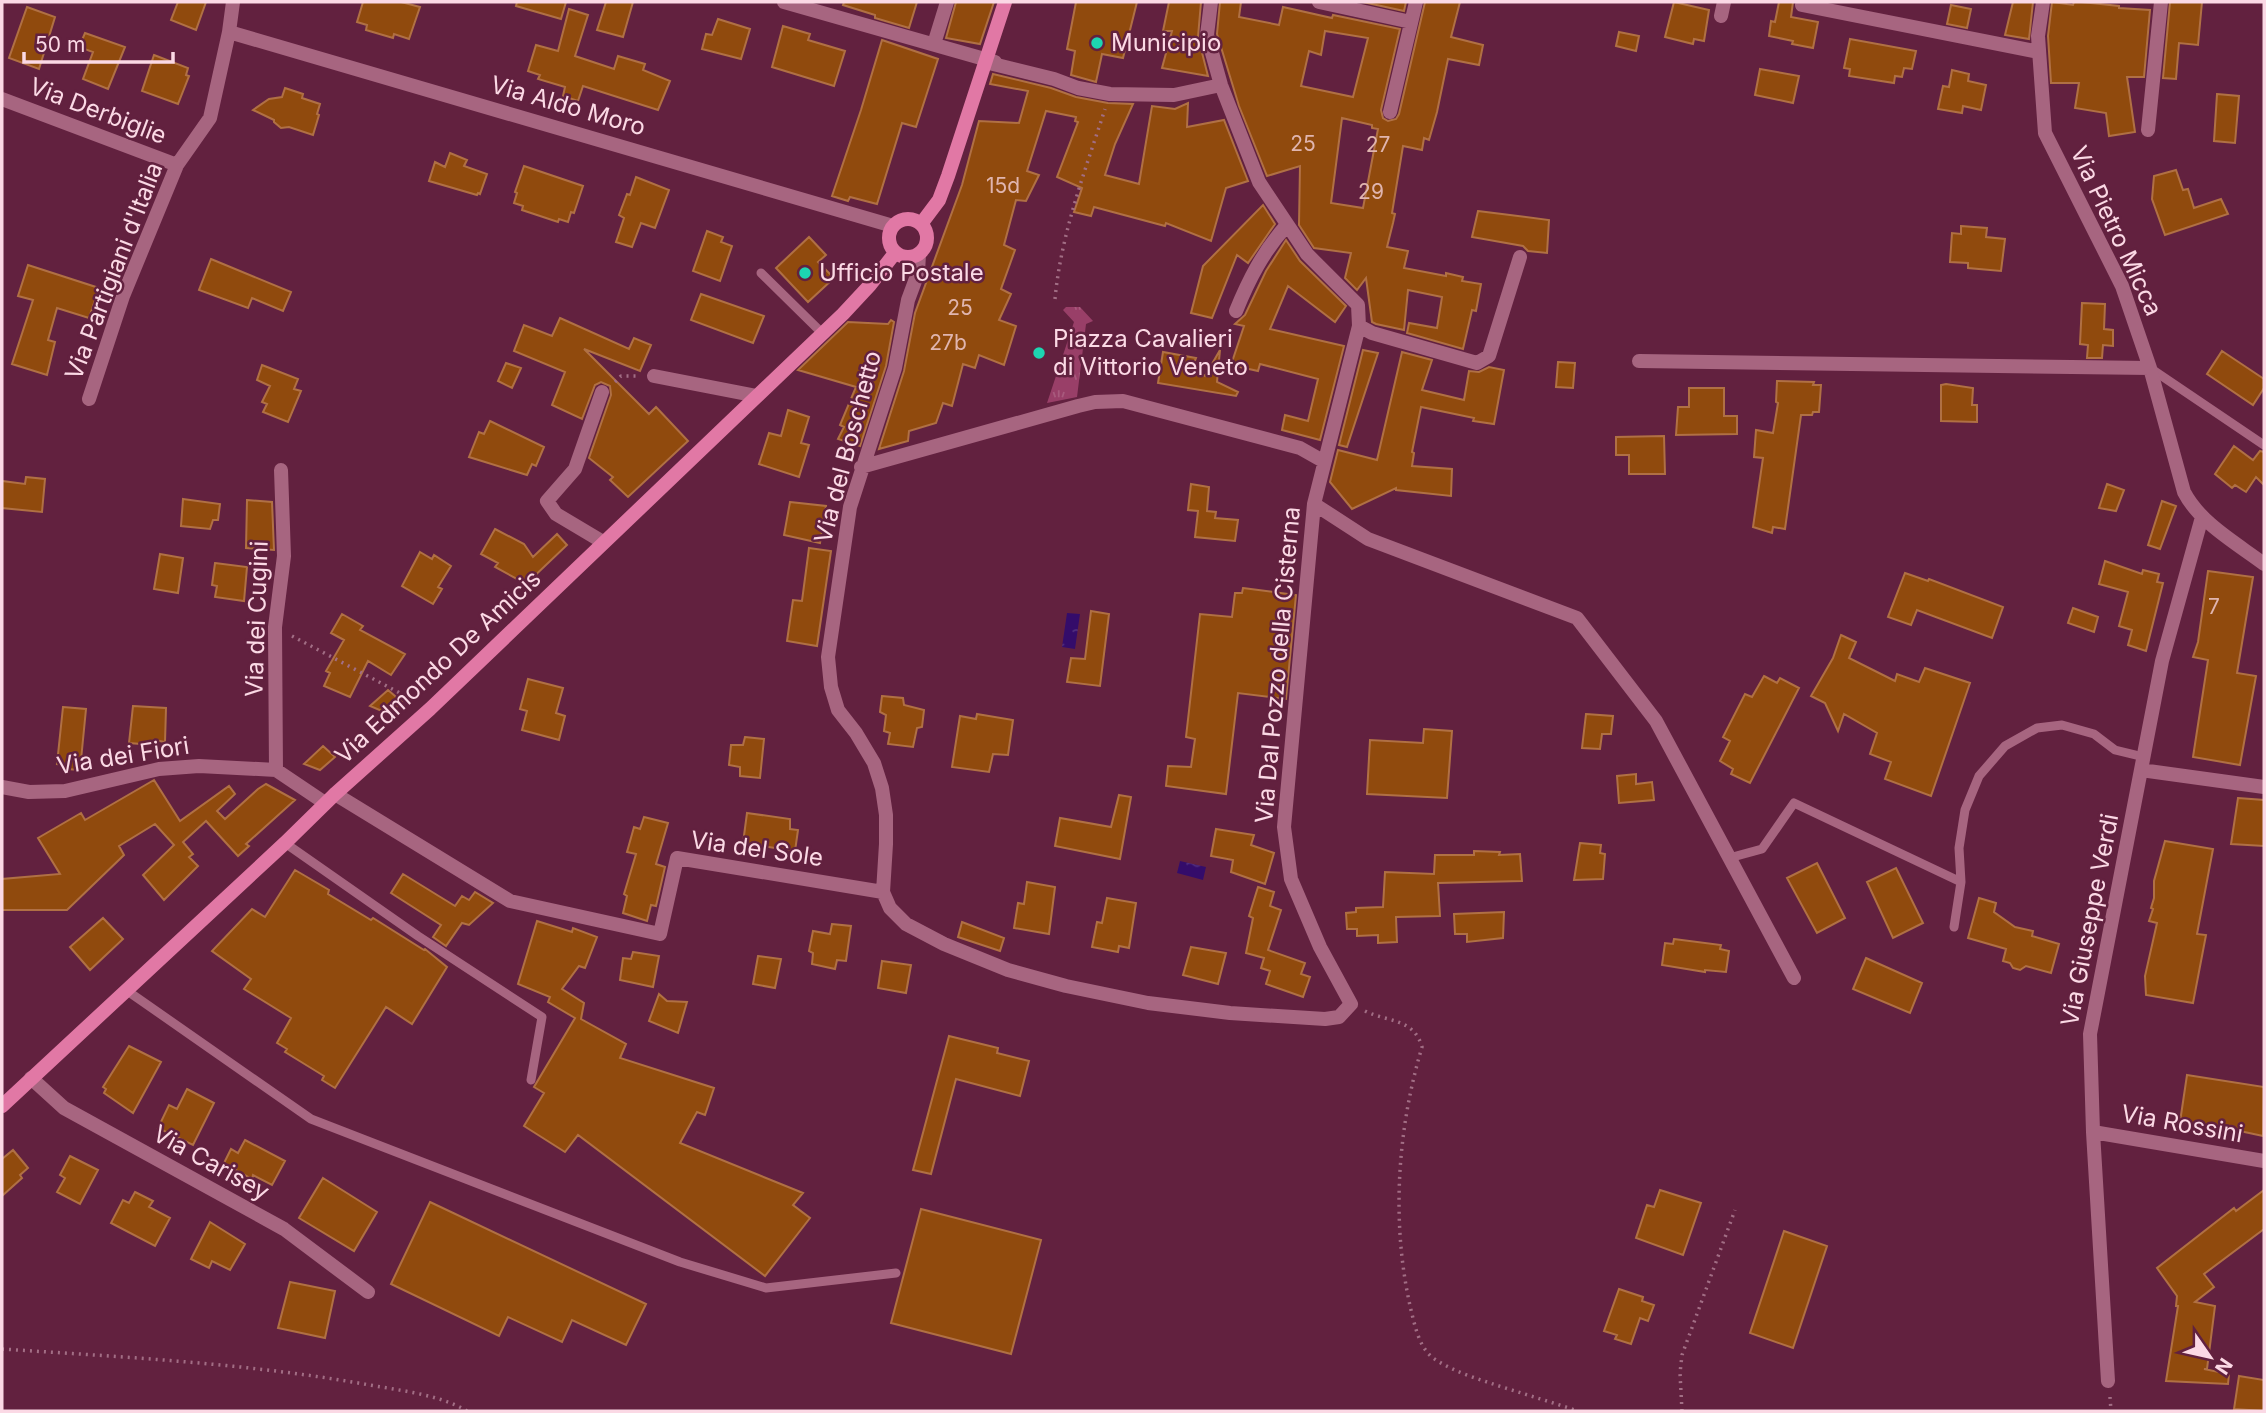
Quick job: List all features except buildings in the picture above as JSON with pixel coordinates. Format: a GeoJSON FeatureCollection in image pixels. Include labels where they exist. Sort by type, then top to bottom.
{"type":"FeatureCollection","features":[{"type":"Feature","properties":{"kind":"street","name":"Via Partigiani d'Italia"},"geometry":{"type":"LineString","coordinates":[[89,399],[123,296],[177,165],[210,118],[233,2]]}},
{"type":"Feature","properties":{"kind":"street"},"geometry":{"type":"LineString","coordinates":[[784,2],[1054,79],[1078,89],[1110,94],[1174,95],[1221,85]]}},
{"type":"Feature","properties":{"kind":"street"},"geometry":{"type":"LineString","coordinates":[[934,44],[947,2]]}},
{"type":"Feature","properties":{"kind":"street"},"geometry":{"type":"LineString","coordinates":[[921,224],[939,201],[944,188],[989,61],[1005,2]]}},
{"type":"Feature","properties":{"kind":"street"},"geometry":{"type":"LineString","coordinates":[[1211,2],[1207,35],[1221,85],[1259,182],[1307,254],[1358,305],[1359,326],[1372,333],[1477,363],[1489,356],[1520,257]]}},
{"type":"Feature","properties":{"kind":"street"},"geometry":{"type":"LineString","coordinates":[[1319,2],[1411,22]]}},
{"type":"Feature","properties":{"kind":"street"},"geometry":{"type":"LineString","coordinates":[[1390,113],[1416,2]]}},
{"type":"Feature","properties":{"kind":"street","name":"Via Pietro Micca"},"geometry":{"type":"LineString","coordinates":[[2043,2],[2038,36],[2045,133],[2122,286],[2150,368],[2184,492],[2191,505],[2202,516],[2264,564]]}},
{"type":"Feature","properties":{"kind":"street"},"geometry":{"type":"LineString","coordinates":[[2148,130],[2161,2]]}},
{"type":"Feature","properties":{"kind":"street"},"geometry":{"type":"LineString","coordinates":[[1802,5],[2039,52]]}},
{"type":"Feature","properties":{"kind":"street","name":"Via Aldo Moro"},"geometry":{"type":"LineString","coordinates":[[229,32],[893,226]]}},
{"type":"Feature","properties":{"kind":"street","name":"Via Derbiglie"},"geometry":{"type":"LineString","coordinates":[[2,99],[177,165]]}},
{"type":"Feature","properties":{"kind":"street"},"geometry":{"type":"LineString","coordinates":[[903,219],[916,220],[921,224],[927,236],[919,254],[907,257],[895,253],[888,240],[893,226],[903,219]]}},
{"type":"Feature","properties":{"kind":"street"},"geometry":{"type":"LineString","coordinates":[[1236,311],[1248,281],[1269,246],[1286,226]]}},
{"type":"Feature","properties":{"kind":"street","name":"Via Edmondo De Amicis"},"geometry":{"type":"LineString","coordinates":[[2,1105],[430,709],[861,295],[895,253]]}},
{"type":"Feature","properties":{"kind":"street","name":"Via del Boschetto"},"geometry":{"type":"LineString","coordinates":[[883,892],[886,834],[882,788],[874,763],[838,710],[831,687],[828,657],[850,507],[895,368],[908,300],[918,273],[919,254]]}},
{"type":"Feature","properties":{"kind":"street","name":"Via Dal Pozzo della Cisterna"},"geometry":{"type":"LineString","coordinates":[[1350,1004],[1320,947],[1291,879],[1284,827],[1314,504],[1359,326]]}},
{"type":"Feature","properties":{"kind":"street"},"geometry":{"type":"LineString","coordinates":[[1639,361],[2150,368]]}},
{"type":"Feature","properties":{"kind":"street"},"geometry":{"type":"LineString","coordinates":[[654,376],[757,396]]}},
{"type":"Feature","properties":{"kind":"street"},"geometry":{"type":"LineString","coordinates":[[602,392],[575,469],[547,501],[556,514],[603,542]]}},
{"type":"Feature","properties":{"kind":"street"},"geometry":{"type":"LineString","coordinates":[[862,467],[1077,406],[1124,401],[1300,448],[1323,461]]}},
{"type":"Feature","properties":{"kind":"street","name":"Via dei Cugini"},"geometry":{"type":"LineString","coordinates":[[276,769],[275,627],[284,556],[281,470]]}},
{"type":"Feature","properties":{"kind":"street"},"geometry":{"type":"LineString","coordinates":[[1314,504],[1368,539],[1577,618],[1656,721],[1794,978]]}},
{"type":"Feature","properties":{"kind":"street","name":"Via Giuseppe Verdi"},"geometry":{"type":"LineString","coordinates":[[2108,1381],[2090,1034],[2162,661],[2202,516]]}},
{"type":"Feature","properties":{"kind":"street"},"geometry":{"type":"LineString","coordinates":[[2143,763],[2264,788]]}},
{"type":"Feature","properties":{"kind":"street","name":"Via dei Fiori"},"geometry":{"type":"LineString","coordinates":[[2,787],[29,792],[65,791],[159,769],[199,766],[276,769]]}},
{"type":"Feature","properties":{"kind":"street"},"geometry":{"type":"LineString","coordinates":[[276,769],[330,799]]}},
{"type":"Feature","properties":{"kind":"street","name":"Via del Sole"},"geometry":{"type":"LineString","coordinates":[[330,799],[510,901],[660,934],[677,858],[883,892]]}},
{"type":"Feature","properties":{"kind":"street"},"geometry":{"type":"LineString","coordinates":[[883,892],[890,908],[906,924],[944,944],[1008,970],[1066,986],[1148,1003],[1243,1014],[1325,1019],[1339,1017],[1350,1004]]}},
{"type":"Feature","properties":{"kind":"street","name":"Via Carisey"},"geometry":{"type":"LineString","coordinates":[[31,1078],[64,1108],[284,1229],[368,1292]]}},
{"type":"Feature","properties":{"kind":"street","name":"Via Rossini"},"geometry":{"type":"LineString","coordinates":[[2093,1132],[2264,1161]]}},
{"type":"Feature","properties":{"kind":"lane"},"geometry":{"type":"LineString","coordinates":[[761,273],[822,333]]}},
{"type":"Feature","properties":{"kind":"lane"},"geometry":{"type":"LineString","coordinates":[[2150,368],[2264,445]]}},
{"type":"Feature","properties":{"kind":"lane"},"geometry":{"type":"LineString","coordinates":[[1954,927],[1961,882],[1959,848],[1965,810],[1979,776],[2005,746],[2037,728],[2062,725],[2094,734],[2115,750],[2143,763]]}},
{"type":"Feature","properties":{"kind":"lane"},"geometry":{"type":"LineString","coordinates":[[1729,858],[1762,849],[1794,803],[1961,882]]}},
{"type":"Feature","properties":{"kind":"lane"},"geometry":{"type":"LineString","coordinates":[[285,843],[418,936],[542,1017],[531,1080]]}},
{"type":"Feature","properties":{"kind":"lane"},"geometry":{"type":"LineString","coordinates":[[126,990],[311,1119],[680,1262],[766,1287],[896,1273]]}},
{"type":"Feature","properties":{"kind":"path"},"geometry":{"type":"LineString","coordinates":[[1055,299],[1058,264],[1110,94]]}},
{"type":"Feature","properties":{"kind":"path"},"geometry":{"type":"LineString","coordinates":[[602,392],[621,376],[654,376]]}},
{"type":"Feature","properties":{"kind":"path"},"geometry":{"type":"LineString","coordinates":[[275,627],[430,709]]}},
{"type":"Feature","properties":{"kind":"path"},"geometry":{"type":"LineString","coordinates":[[1350,1004],[1375,1016],[1401,1022],[1419,1035],[1422,1046],[1405,1119],[1399,1176],[1400,1234],[1406,1289],[1417,1336],[1430,1356],[1460,1373],[1578,1411]]}},
{"type":"Feature","properties":{"kind":"path"},"geometry":{"type":"LineString","coordinates":[[1682,1411],[1682,1355],[1735,1210]]}},
{"type":"Feature","properties":{"kind":"path"},"geometry":{"type":"LineString","coordinates":[[2,1349],[292,1371],[416,1393],[467,1411]]}},
{"type":"Feature","properties":{"kind":"green space"},"geometry":{"type":"Polygon","coordinates":[[[1066,307],[1080,307],[1093,321],[1086,324],[1077,397],[1047,403],[1074,322],[1063,310],[1066,307]]]}},
{"type":"Feature","properties":{"kind":"water"},"geometry":{"type":"Polygon","coordinates":[[[1067,613],[1080,614],[1075,649],[1062,647],[1067,613]]]}},
{"type":"Feature","properties":{"kind":"water"},"geometry":{"type":"Polygon","coordinates":[[[1180,861],[1206,867],[1203,880],[1177,873],[1180,861]]]}},
{"type":"Feature","properties":{"kind":"place","name":"Municipio"},"geometry":{"type":"Point","coordinates":[1097,43]}},
{"type":"Feature","properties":{"kind":"place","name":"Ufficio Postale"},"geometry":{"type":"Point","coordinates":[805,273]}},
{"type":"Feature","properties":{"kind":"place","name":"Piazza Cavalieri di Vittorio Veneto"},"geometry":{"type":"Point","coordinates":[1039,353]}}]}
